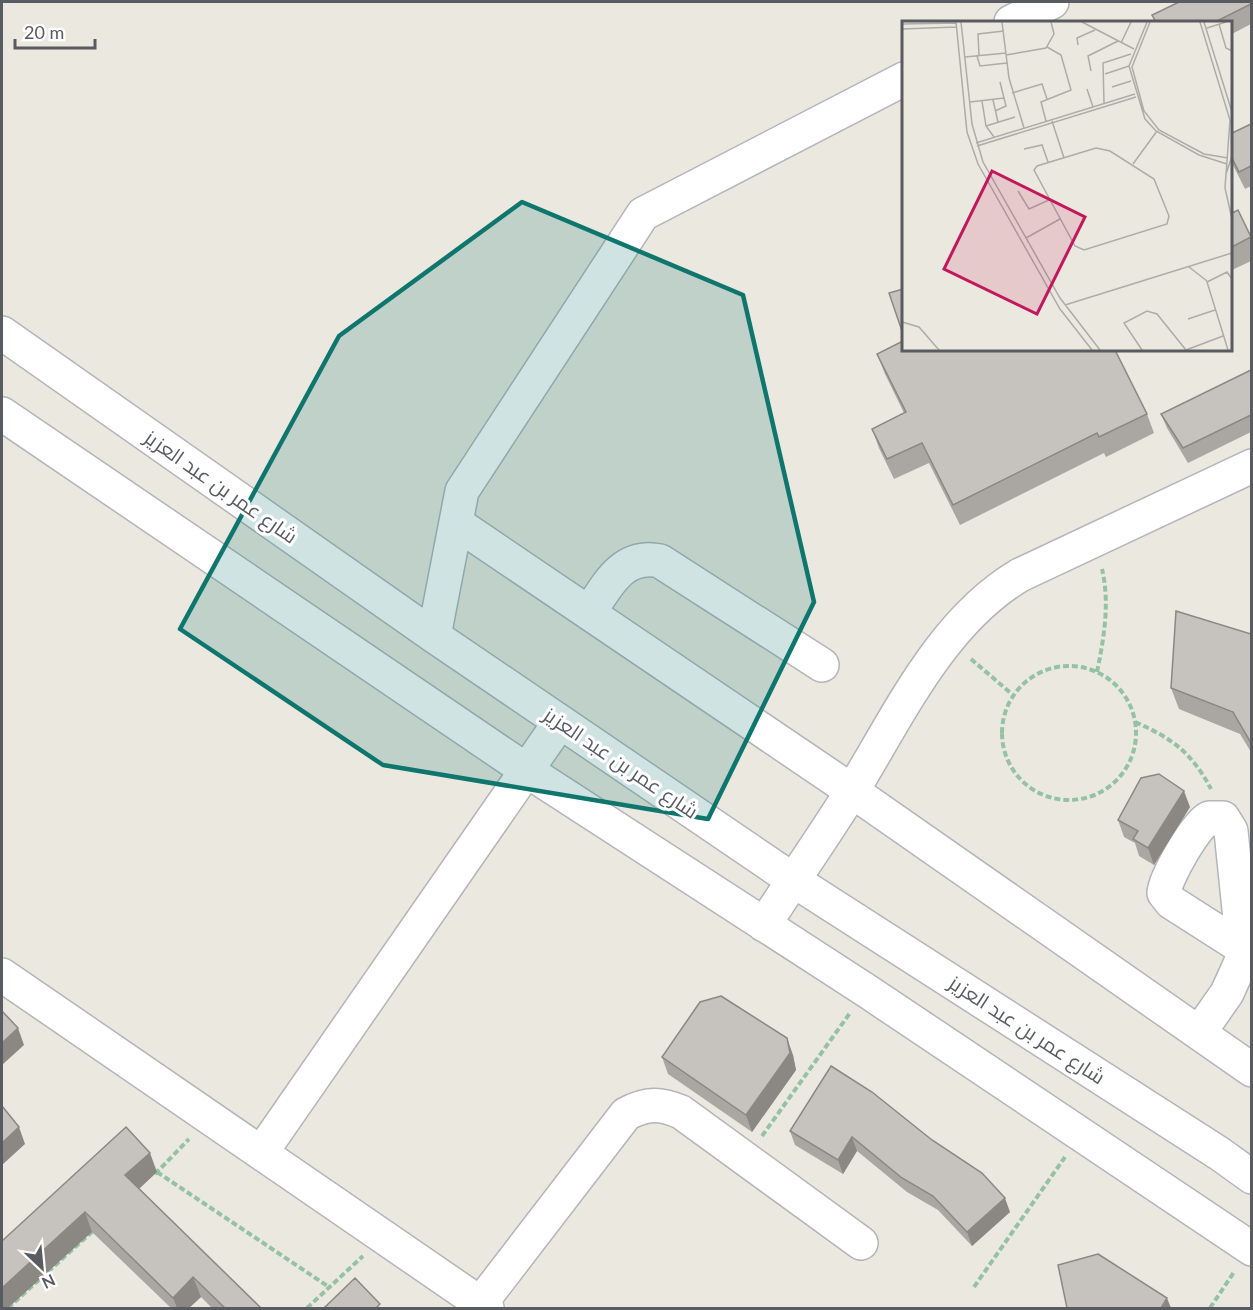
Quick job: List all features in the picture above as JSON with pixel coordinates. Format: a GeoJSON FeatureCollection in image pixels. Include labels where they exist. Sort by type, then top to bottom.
{"type":"FeatureCollection","features":[{"type":"Feature","properties":{"kind":"street"},"geometry":{"type":"LineString","coordinates":[[1013,21],[1052,2]]}},
{"type":"Feature","properties":{"kind":"street"},"geometry":{"type":"LineString","coordinates":[[434,636],[462,491],[643,214],[902,80]]}},
{"type":"Feature","properties":{"kind":"street","name":"شارع عمر بن عبد العزيز"},"geometry":{"type":"LineString","coordinates":[[2,333],[434,636],[793,880],[1220,1154],[1251,1177]]}},
{"type":"Feature","properties":{"kind":"street"},"geometry":{"type":"LineString","coordinates":[[2,414],[526,771],[867,991],[1251,1249]]}},
{"type":"Feature","properties":{"kind":"street"},"geometry":{"type":"LineString","coordinates":[[764,925],[852,790],[875,750],[950,637],[973,609],[995,590],[1020,574],[1251,466]]}},
{"type":"Feature","properties":{"kind":"street"},"geometry":{"type":"LineString","coordinates":[[456,523],[852,790],[1251,1070]]}},
{"type":"Feature","properties":{"kind":"street"},"geometry":{"type":"LineString","coordinates":[[590,613],[613,578],[626,565],[650,559],[660,561],[822,665]]}},
{"type":"Feature","properties":{"kind":"street"},"geometry":{"type":"LineString","coordinates":[[261,1153],[560,722]]}},
{"type":"Feature","properties":{"kind":"street"},"geometry":{"type":"LineString","coordinates":[[1199,1033],[1235,980],[1247,950],[1233,841],[1228,822],[1223,818],[1209,818],[1201,824],[1167,882],[1164,893],[1171,902],[1247,950]]}},
{"type":"Feature","properties":{"kind":"street"},"geometry":{"type":"LineString","coordinates":[[2,975],[484,1306],[626,1114],[643,1105],[663,1104],[681,1112],[861,1243]]}},
{"type":"Feature","properties":{"kind":"path"},"geometry":{"type":"LineString","coordinates":[[1095,539],[1103,572],[1106,606],[1104,639],[1097,672]]}},
{"type":"Feature","properties":{"kind":"path"},"geometry":{"type":"LineString","coordinates":[[950,637],[1013,695]]}},
{"type":"Feature","properties":{"kind":"path"},"geometry":{"type":"LineString","coordinates":[[1066,666],[1097,672],[1123,692],[1135,722],[1133,754],[1126,769],[1102,792],[1087,798],[1054,799],[1025,784],[1006,758],[1002,742],[1002,726],[1006,710],[1013,695],[1030,679],[1051,669],[1066,666]]}},
{"type":"Feature","properties":{"kind":"path"},"geometry":{"type":"LineString","coordinates":[[1135,722],[1162,734],[1198,764],[1223,818]]}},
{"type":"Feature","properties":{"kind":"path"},"geometry":{"type":"LineString","coordinates":[[745,1158],[867,991]]}},
{"type":"Feature","properties":{"kind":"path"},"geometry":{"type":"LineString","coordinates":[[148,1180],[209,1118]]}},
{"type":"Feature","properties":{"kind":"path"},"geometry":{"type":"LineString","coordinates":[[974,1287],[1080,1134]]}},
{"type":"Feature","properties":{"kind":"path"},"geometry":{"type":"LineString","coordinates":[[157,1173],[329,1287]]}},
{"type":"Feature","properties":{"kind":"path"},"geometry":{"type":"LineString","coordinates":[[8,1308],[96,1228]]}},
{"type":"Feature","properties":{"kind":"path"},"geometry":{"type":"LineString","coordinates":[[307,1308],[383,1237]]}},
{"type":"Feature","properties":{"kind":"path"},"geometry":{"type":"LineString","coordinates":[[1210,1308],[1251,1249]]}},
{"type":"Feature","properties":{"kind":"highlighted area"},"geometry":{"type":"Polygon","coordinates":[[[522,202],[743,295],[814,602],[708,819],[383,765],[180,629],[339,336],[522,202]]]}},
{"type":"Feature","properties":{"kind":"building"},"geometry":{"type":"Polygon","coordinates":[[[1179,2],[1251,2],[1217,21],[1155,21],[1152,15],[1179,2]]]}},
{"type":"Feature","properties":{"kind":"building"},"geometry":{"type":"Polygon","coordinates":[[[1251,124],[1251,166],[1239,172],[1232,158],[1232,133],[1251,124]]]}},
{"type":"Feature","properties":{"kind":"building"},"geometry":{"type":"Polygon","coordinates":[[[1238,210],[1251,237],[1232,247],[1232,213],[1238,210]]]}},
{"type":"Feature","properties":{"kind":"building"},"geometry":{"type":"Polygon","coordinates":[[[902,289],[902,331],[889,293],[902,289]]]}},
{"type":"Feature","properties":{"kind":"building"},"geometry":{"type":"Polygon","coordinates":[[[902,342],[902,351],[1116,351],[1147,414],[1099,437],[1097,433],[953,505],[922,443],[887,459],[872,429],[906,412],[877,354],[902,342]]]}},
{"type":"Feature","properties":{"kind":"building"},"geometry":{"type":"Polygon","coordinates":[[[1251,370],[1251,415],[1183,448],[1161,414],[1251,370]]]}},
{"type":"Feature","properties":{"kind":"building"},"geometry":{"type":"Polygon","coordinates":[[[1176,611],[1251,634],[1251,743],[1233,712],[1171,688],[1176,611]]]}},
{"type":"Feature","properties":{"kind":"building"},"geometry":{"type":"Polygon","coordinates":[[[1159,774],[1184,791],[1148,848],[1133,839],[1138,831],[1118,820],[1141,778],[1159,774]]]}},
{"type":"Feature","properties":{"kind":"building"},"geometry":{"type":"Polygon","coordinates":[[[721,996],[787,1038],[790,1053],[746,1115],[662,1057],[700,1002],[721,996]]]}},
{"type":"Feature","properties":{"kind":"building"},"geometry":{"type":"Polygon","coordinates":[[[2,1011],[18,1028],[2,1043],[2,1011]]]}},
{"type":"Feature","properties":{"kind":"building"},"geometry":{"type":"Polygon","coordinates":[[[831,1066],[872,1092],[932,1140],[982,1173],[1005,1198],[967,1232],[933,1196],[902,1178],[852,1137],[838,1160],[790,1131],[831,1066]]]}},
{"type":"Feature","properties":{"kind":"building"},"geometry":{"type":"Polygon","coordinates":[[[2,1106],[19,1127],[2,1143],[2,1106]]]}},
{"type":"Feature","properties":{"kind":"building"},"geometry":{"type":"Polygon","coordinates":[[[126,1127],[150,1153],[125,1175],[261,1308],[225,1308],[193,1277],[173,1298],[85,1212],[2,1288],[2,1241],[126,1127]]]}},
{"type":"Feature","properties":{"kind":"building"},"geometry":{"type":"Polygon","coordinates":[[[1098,1254],[1167,1298],[1161,1308],[1067,1308],[1058,1265],[1098,1254]]]}},
{"type":"Feature","properties":{"kind":"building"},"geometry":{"type":"Polygon","coordinates":[[[355,1278],[380,1304],[376,1308],[324,1308],[355,1278]]]}}]}
